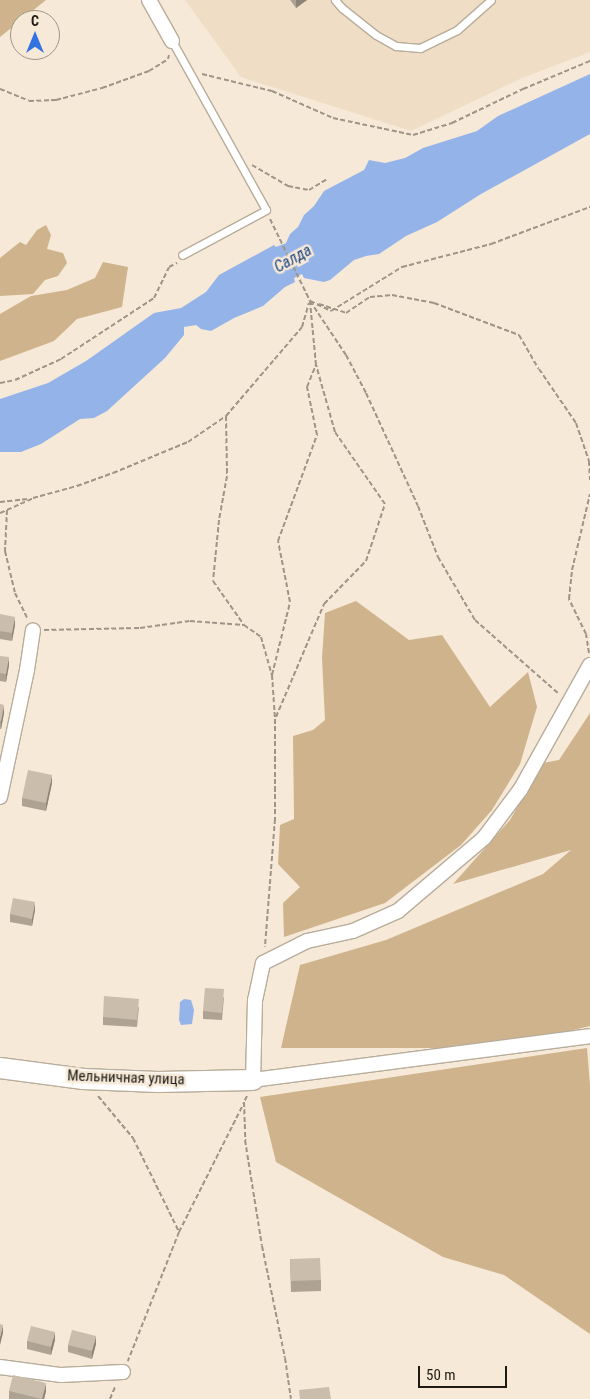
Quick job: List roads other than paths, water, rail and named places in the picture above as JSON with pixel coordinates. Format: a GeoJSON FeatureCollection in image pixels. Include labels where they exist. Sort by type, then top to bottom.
{"type":"FeatureCollection","features":[{"type":"Feature","properties":{"kind":"street"},"geometry":{"type":"LineString","coordinates":[[150,0],[172,41]]}},
{"type":"Feature","properties":{"kind":"street"},"geometry":{"type":"LineString","coordinates":[[0,797],[27,670],[33,630]]}},
{"type":"Feature","properties":{"kind":"street"},"geometry":{"type":"LineString","coordinates":[[590,665],[520,790],[484,838],[398,911],[353,931],[307,942],[263,963],[255,1000],[253,1080],[590,1036]]}},
{"type":"Feature","properties":{"kind":"street","name":"Мельничная улица"},"geometry":{"type":"LineString","coordinates":[[0,1068],[83,1079],[158,1082],[253,1080]]}},
{"type":"Feature","properties":{"kind":"street"},"geometry":{"type":"LineString","coordinates":[[0,1367],[61,1375],[123,1372]]}},
{"type":"Feature","properties":{"kind":"lane"},"geometry":{"type":"LineString","coordinates":[[335,0],[342,8],[376,35],[396,46],[420,48],[457,30],[491,0]]}},
{"type":"Feature","properties":{"kind":"lane"},"geometry":{"type":"LineString","coordinates":[[172,41],[266,210],[182,255]]}},
{"type":"Feature","properties":{"kind":"water","name":"Салда"},"geometry":{"type":"Polygon","coordinates":[[[590,74],[590,134],[481,194],[437,222],[406,236],[379,254],[354,260],[330,280],[324,282],[304,278],[302,274],[294,278],[295,282],[285,287],[263,306],[234,318],[211,331],[201,329],[196,325],[184,327],[184,335],[165,358],[107,411],[94,418],[80,419],[41,444],[21,452],[0,452],[0,399],[48,383],[86,361],[154,313],[181,308],[206,292],[219,275],[274,245],[276,247],[286,243],[290,234],[298,227],[304,215],[314,206],[324,191],[364,170],[369,160],[385,163],[405,158],[423,148],[477,131],[498,116],[590,74]]]}},
{"type":"Feature","properties":{"kind":"water"},"geometry":{"type":"Polygon","coordinates":[[[184,999],[191,1000],[194,1010],[192,1024],[181,1025],[179,1020],[180,1002],[184,999]]]}}]}
